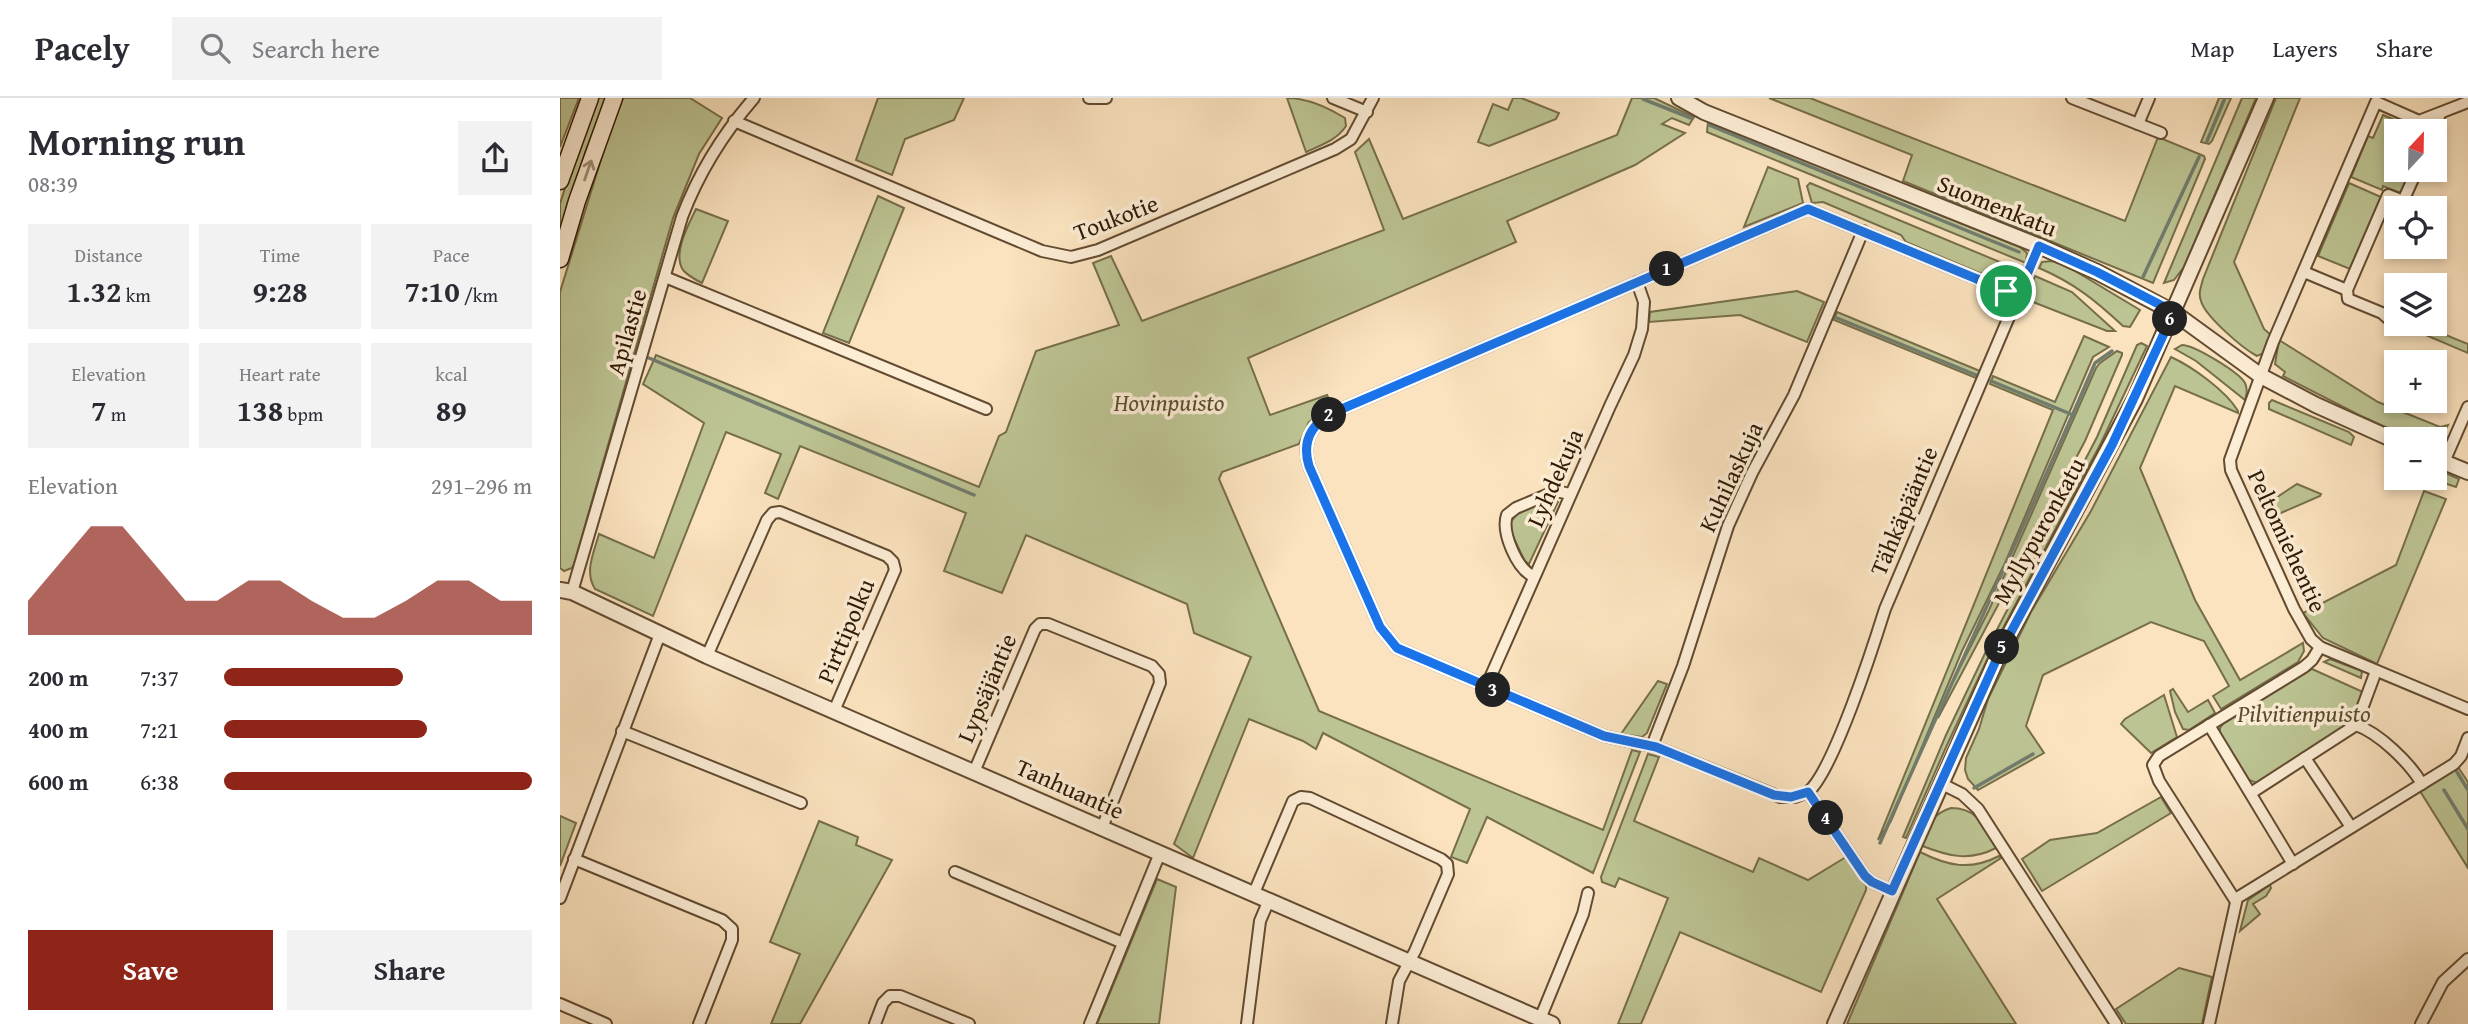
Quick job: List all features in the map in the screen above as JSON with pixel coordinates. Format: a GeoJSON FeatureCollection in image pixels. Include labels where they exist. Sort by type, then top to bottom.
{"type":"FeatureCollection","features":[{"type":"Feature","properties":{"kind":"main road"},"geometry":{"type":"LineString","coordinates":[[560,181],[590,98]]}},
{"type":"Feature","properties":{"kind":"main road"},"geometry":{"type":"LineString","coordinates":[[560,259],[577,201],[614,98]]}},
{"type":"Feature","properties":{"kind":"street","name":"Apilastie"},"geometry":{"type":"LineString","coordinates":[[566,591],[681,217],[707,160],[754,98]]}},
{"type":"Feature","properties":{"kind":"street"},"geometry":{"type":"LineString","coordinates":[[1089,98],[1106,98]]}},
{"type":"Feature","properties":{"kind":"street"},"geometry":{"type":"LineString","coordinates":[[1333,98],[1367,112]]}},
{"type":"Feature","properties":{"kind":"street","name":"Toukotie"},"geometry":{"type":"LineString","coordinates":[[734,121],[1030,246],[1054,255],[1071,257],[1098,250],[1311,161],[1351,138],[1373,98]]}},
{"type":"Feature","properties":{"kind":"street","name":"Suomenkatu"},"geometry":{"type":"LineString","coordinates":[[1679,98],[1704,112],[2039,246],[2097,272],[2174,312],[2260,376],[2384,436]]}},
{"type":"Feature","properties":{"kind":"street"},"geometry":{"type":"LineString","coordinates":[[2072,98],[2161,133]]}},
{"type":"Feature","properties":{"kind":"street"},"geometry":{"type":"LineString","coordinates":[[2138,124],[2149,98]]}},
{"type":"Feature","properties":{"kind":"street","name":"Myllypuronkatu"},"geometry":{"type":"LineString","coordinates":[[1835,1024],[1940,783],[2011,629],[2118,433],[2174,312],[2266,98]]}},
{"type":"Feature","properties":{"kind":"street","name":"Peltomiehentie"},"geometry":{"type":"LineString","coordinates":[[2440,114],[2419,121],[2376,102],[2273,342],[2230,454],[2230,466],[2311,639],[2320,647],[2468,709]]}},
{"type":"Feature","properties":{"kind":"street"},"geometry":{"type":"LineString","coordinates":[[2438,119],[2440,114],[2468,102]]}},
{"type":"Feature","properties":{"kind":"street"},"geometry":{"type":"LineString","coordinates":[[2384,315],[2348,299],[2347,290],[2388,195],[2403,201],[2412,182]]}},
{"type":"Feature","properties":{"kind":"street"},"geometry":{"type":"LineString","coordinates":[[1892,891],[1865,876],[1808,792],[1791,797],[1774,795],[1652,746],[1604,736],[1392,645],[1383,634],[1309,466],[1307,440],[1315,426],[1330,414],[1808,209],[2018,296]]}},
{"type":"Feature","properties":{"kind":"street","name":"Kuhilaskuja"},"geometry":{"type":"LineString","coordinates":[[1652,746],[1683,666],[1728,526],[1752,473],[1794,395],[1863,231]]}},
{"type":"Feature","properties":{"kind":"street","name":"Tähkäpääntie"},"geometry":{"type":"LineString","coordinates":[[1808,792],[1821,777],[1833,750],[1870,658],[1885,609],[2039,246]]}},
{"type":"Feature","properties":{"kind":"street"},"geometry":{"type":"LineString","coordinates":[[2304,272],[2347,290]]}},
{"type":"Feature","properties":{"kind":"street"},"geometry":{"type":"LineString","coordinates":[[665,276],[986,409]]}},
{"type":"Feature","properties":{"kind":"street","name":"Lyhdekuja"},"geometry":{"type":"LineString","coordinates":[[1486,687],[1533,576],[1637,348],[1644,302],[1637,282]]}},
{"type":"Feature","properties":{"kind":"street"},"geometry":{"type":"LineString","coordinates":[[2447,445],[2468,407]]}},
{"type":"Feature","properties":{"kind":"street"},"geometry":{"type":"LineString","coordinates":[[2447,463],[2468,472]]}},
{"type":"Feature","properties":{"kind":"street"},"geometry":{"type":"LineString","coordinates":[[1533,576],[1524,571],[1506,535],[1504,527],[1507,515],[1512,510],[1556,491],[1570,494]]}},
{"type":"Feature","properties":{"kind":"street","name":"Pirttipolku"},"geometry":{"type":"LineString","coordinates":[[707,656],[767,520],[773,513],[780,512],[887,556],[893,562],[895,570],[834,711]]}},
{"type":"Feature","properties":{"kind":"street","name":"Tanhuantie"},"geometry":{"type":"LineString","coordinates":[[560,579],[566,591],[707,656],[1546,1021]]}},
{"type":"Feature","properties":{"kind":"street","name":"Lypsäjäntie"},"geometry":{"type":"LineString","coordinates":[[974,772],[1035,629],[1040,624],[1048,624],[1152,666],[1159,674],[1160,683],[1102,828]]}},
{"type":"Feature","properties":{"kind":"street"},"geometry":{"type":"LineString","coordinates":[[560,898],[660,634]]}},
{"type":"Feature","properties":{"kind":"street"},"geometry":{"type":"LineString","coordinates":[[2209,1024],[2234,916],[2235,900],[2154,770],[2155,761],[2304,667],[2320,647]]}},
{"type":"Feature","properties":{"kind":"street"},"geometry":{"type":"LineString","coordinates":[[2251,793],[2356,725],[2376,671]]}},
{"type":"Feature","properties":{"kind":"street"},"geometry":{"type":"LineString","coordinates":[[2209,725],[2293,864]]}},
{"type":"Feature","properties":{"kind":"street"},"geometry":{"type":"LineString","coordinates":[[2356,725],[2380,738],[2415,773],[2422,784]]}},
{"type":"Feature","properties":{"kind":"street"},"geometry":{"type":"LineString","coordinates":[[622,731],[802,803]]}},
{"type":"Feature","properties":{"kind":"street"},"geometry":{"type":"LineString","coordinates":[[2235,900],[2456,762],[2468,738]]}},
{"type":"Feature","properties":{"kind":"street"},"geometry":{"type":"LineString","coordinates":[[2305,758],[2351,827]]}},
{"type":"Feature","properties":{"kind":"street"},"geometry":{"type":"LineString","coordinates":[[1940,783],[1962,794],[1978,809],[2116,1024]]}},
{"type":"Feature","properties":{"kind":"street"},"geometry":{"type":"LineString","coordinates":[[1254,894],[1293,801],[1301,797],[1310,798],[1447,864],[1448,874],[1399,981],[1392,1024]]}},
{"type":"Feature","properties":{"kind":"street"},"geometry":{"type":"LineString","coordinates":[[1090,1024],[1160,853]]}},
{"type":"Feature","properties":{"kind":"street"},"geometry":{"type":"LineString","coordinates":[[574,859],[722,920],[732,929],[732,940],[699,1024]]}},
{"type":"Feature","properties":{"kind":"street"},"geometry":{"type":"LineString","coordinates":[[956,872],[1123,943]]}},
{"type":"Feature","properties":{"kind":"street"},"geometry":{"type":"LineString","coordinates":[[1546,1021],[1588,893]]}},
{"type":"Feature","properties":{"kind":"street"},"geometry":{"type":"LineString","coordinates":[[1247,1024],[1260,921],[1269,900]]}},
{"type":"Feature","properties":{"kind":"street"},"geometry":{"type":"LineString","coordinates":[[2421,1024],[2443,982],[2468,959]]}},
{"type":"Feature","properties":{"kind":"street"},"geometry":{"type":"LineString","coordinates":[[875,1024],[883,1003],[890,996],[900,996],[969,1024]]}},
{"type":"Feature","properties":{"kind":"street"},"geometry":{"type":"LineString","coordinates":[[560,1004],[606,1024]]}},
{"type":"Feature","properties":{"kind":"green space"},"geometry":{"type":"Polygon","coordinates":[[[560,98],[579,98],[560,147],[560,98]]]}},
{"type":"Feature","properties":{"kind":"green space"},"geometry":{"type":"Polygon","coordinates":[[[596,98],[607,98],[586,150],[560,232],[560,204],[596,98]]]}},
{"type":"Feature","properties":{"kind":"green space"},"geometry":{"type":"Polygon","coordinates":[[[623,98],[690,98],[722,118],[699,154],[673,218],[574,564],[572,568],[564,571],[560,568],[560,292],[612,124],[623,98]]]}},
{"type":"Feature","properties":{"kind":"green space"},"geometry":{"type":"Polygon","coordinates":[[[878,98],[964,98],[954,120],[905,139],[892,175],[856,160],[878,98]]]}},
{"type":"Feature","properties":{"kind":"green space"},"geometry":{"type":"Polygon","coordinates":[[[1287,98],[1310,101],[1324,107],[1345,118],[1346,126],[1333,139],[1306,152],[1287,98]]]}},
{"type":"Feature","properties":{"kind":"green space"},"geometry":{"type":"Polygon","coordinates":[[[1513,98],[1521,98],[1559,113],[1556,119],[1489,146],[1478,142],[1493,104],[1508,110],[1513,98]]]}},
{"type":"Feature","properties":{"kind":"green space","name":"Hovinpuisto"},"geometry":{"type":"Polygon","coordinates":[[[1632,98],[1654,98],[1694,117],[1689,125],[1672,118],[1662,124],[1685,133],[1635,165],[1507,221],[1516,242],[1248,358],[1270,415],[1327,395],[1333,407],[1309,422],[1299,444],[1222,472],[1219,479],[1319,711],[1603,830],[1632,750],[1640,752],[1593,873],[1487,817],[1467,863],[1451,857],[1470,809],[1323,733],[1316,749],[1249,719],[1193,858],[1174,844],[1251,657],[1194,633],[1187,604],[1026,535],[1002,593],[944,571],[966,513],[800,446],[778,499],[765,493],[781,454],[726,432],[653,616],[595,589],[590,576],[591,562],[599,534],[654,558],[704,423],[643,384],[656,355],[979,487],[999,436],[1006,432],[1036,351],[1119,325],[1093,263],[1111,256],[1142,321],[1384,230],[1355,152],[1369,139],[1403,219],[1617,135],[1632,98]]]}},
{"type":"Feature","properties":{"kind":"green space"},"geometry":{"type":"Polygon","coordinates":[[[1769,98],[1810,98],[2125,221],[2158,137],[2204,156],[2205,159],[2153,283],[1903,181],[1912,155],[1769,98]]]}},
{"type":"Feature","properties":{"kind":"green space"},"geometry":{"type":"Polygon","coordinates":[[[2219,98],[2231,98],[2212,141],[2209,144],[2201,142],[2219,98]]]}},
{"type":"Feature","properties":{"kind":"green space"},"geometry":{"type":"Polygon","coordinates":[[[2242,98],[2256,98],[2184,267],[2174,280],[2164,283],[2242,98]]]}},
{"type":"Feature","properties":{"kind":"green space"},"geometry":{"type":"Polygon","coordinates":[[[2276,98],[2300,98],[2234,262],[2264,329],[2272,336],[2264,353],[2257,356],[2217,323],[2204,307],[2200,293],[2203,279],[2276,98]]]}},
{"type":"Feature","properties":{"kind":"green space"},"geometry":{"type":"Polygon","coordinates":[[[2383,115],[2392,119],[2384,119],[2384,182],[2405,182],[2401,193],[2383,186],[2382,190],[2351,177],[2368,136],[2373,138],[2383,115]]]}},
{"type":"Feature","properties":{"kind":"green space"},"geometry":{"type":"Polygon","coordinates":[[[1708,122],[2020,247],[2027,253],[2026,263],[1707,132],[1708,122]]]}},
{"type":"Feature","properties":{"kind":"green space"},"geometry":{"type":"Polygon","coordinates":[[[1768,167],[1798,179],[1803,203],[1744,227],[1768,167]]]}},
{"type":"Feature","properties":{"kind":"green space"},"geometry":{"type":"Polygon","coordinates":[[[1810,183],[2019,270],[2021,274],[2015,285],[2006,284],[1906,242],[1901,235],[1823,202],[1812,203],[1807,186],[1810,183]]]}},
{"type":"Feature","properties":{"kind":"green space"},"geometry":{"type":"Polygon","coordinates":[[[2349,183],[2381,197],[2350,269],[2318,256],[2349,183]]]}},
{"type":"Feature","properties":{"kind":"green space"},"geometry":{"type":"Polygon","coordinates":[[[878,196],[904,208],[849,343],[823,333],[878,196]]]}},
{"type":"Feature","properties":{"kind":"green space"},"geometry":{"type":"Polygon","coordinates":[[[696,209],[728,221],[702,283],[683,270],[679,255],[696,209]]]}},
{"type":"Feature","properties":{"kind":"green space"},"geometry":{"type":"Polygon","coordinates":[[[2052,261],[2065,265],[2140,310],[2130,327],[2123,326],[2074,286],[2039,268],[2042,262],[2052,261]]]}},
{"type":"Feature","properties":{"kind":"green space"},"geometry":{"type":"Polygon","coordinates":[[[2035,276],[2072,292],[2115,331],[2107,331],[2028,300],[2026,297],[2035,276]]]}},
{"type":"Feature","properties":{"kind":"green space"},"geometry":{"type":"Polygon","coordinates":[[[1797,291],[1824,302],[1807,342],[1740,315],[1649,322],[1650,312],[1797,291]]]}},
{"type":"Feature","properties":{"kind":"green space"},"geometry":{"type":"Polygon","coordinates":[[[1837,312],[1980,371],[1976,378],[1834,320],[1837,312]]]}},
{"type":"Feature","properties":{"kind":"green space"},"geometry":{"type":"Polygon","coordinates":[[[2447,335],[2468,344],[2468,353],[2428,336],[2447,335]]]}},
{"type":"Feature","properties":{"kind":"green space"},"geometry":{"type":"Polygon","coordinates":[[[2084,336],[2109,347],[2093,357],[2005,563],[1962,651],[1891,821],[1878,840],[2053,410],[1990,384],[1993,376],[2055,402],[2084,336]]]}},
{"type":"Feature","properties":{"kind":"green space"},"geometry":{"type":"Polygon","coordinates":[[[2279,340],[2384,404],[2384,413],[2405,413],[2440,427],[2386,427],[2283,376],[2285,372],[2275,364],[2279,340]]]}},
{"type":"Feature","properties":{"kind":"green space"},"geometry":{"type":"Polygon","coordinates":[[[2141,343],[2147,346],[2101,443],[1993,647],[1906,838],[1903,837],[1946,735],[1989,645],[2097,437],[2137,345],[2141,343]]]}},
{"type":"Feature","properties":{"kind":"green space"},"geometry":{"type":"Polygon","coordinates":[[[2182,345],[2206,354],[2241,378],[2247,387],[2245,400],[2196,361],[2175,349],[2182,345]]]}},
{"type":"Feature","properties":{"kind":"green space"},"geometry":{"type":"Polygon","coordinates":[[[2117,351],[2122,355],[2085,441],[1938,718],[2096,368],[2117,351]]]}},
{"type":"Feature","properties":{"kind":"green space"},"geometry":{"type":"Polygon","coordinates":[[[2171,357],[2208,380],[2238,411],[2175,386],[2140,468],[2195,600],[2240,680],[2303,643],[2304,651],[2298,662],[2221,709],[2213,696],[2229,686],[2204,641],[2151,622],[2043,675],[2026,726],[2044,753],[1978,790],[1968,779],[1965,770],[1966,758],[1988,699],[2031,612],[2091,511],[2171,357]]]}},
{"type":"Feature","properties":{"kind":"green space"},"geometry":{"type":"Polygon","coordinates":[[[2272,400],[2349,432],[2354,437],[2351,445],[2269,409],[2272,400]]]}},
{"type":"Feature","properties":{"kind":"green space"},"geometry":{"type":"Polygon","coordinates":[[[2447,474],[2459,479],[2456,487],[2447,484],[2447,474]]]}},
{"type":"Feature","properties":{"kind":"green space"},"geometry":{"type":"Polygon","coordinates":[[[2297,484],[2321,494],[2267,519],[2256,488],[2277,497],[2297,484]]]}},
{"type":"Feature","properties":{"kind":"green space"},"geometry":{"type":"Polygon","coordinates":[[[2424,491],[2446,499],[2377,664],[2323,638],[2303,613],[2396,565],[2424,491]]]}},
{"type":"Feature","properties":{"kind":"green space"},"geometry":{"type":"Polygon","coordinates":[[[1553,498],[1558,502],[1529,564],[1525,562],[1511,532],[1510,523],[1517,514],[1553,498]]]}},
{"type":"Feature","properties":{"kind":"green space"},"geometry":{"type":"Polygon","coordinates":[[[2330,659],[2362,671],[2361,678],[2324,662],[2330,659]]]}},
{"type":"Feature","properties":{"kind":"green space","name":"Pilvitienpuisto"},"geometry":{"type":"Polygon","coordinates":[[[2312,669],[2363,692],[2349,724],[2257,783],[2249,780],[2220,734],[2220,728],[2312,669]]]}},
{"type":"Feature","properties":{"kind":"green space"},"geometry":{"type":"Polygon","coordinates":[[[1658,681],[1667,684],[1647,733],[1642,737],[1621,734],[1658,681]]]}},
{"type":"Feature","properties":{"kind":"green space"},"geometry":{"type":"Polygon","coordinates":[[[2173,689],[2188,712],[2208,700],[2215,713],[2189,730],[2183,729],[2175,712],[2170,691],[2173,689]]]}},
{"type":"Feature","properties":{"kind":"green space"},"geometry":{"type":"Polygon","coordinates":[[[2164,695],[2177,737],[2151,753],[2121,724],[2164,695]]]}},
{"type":"Feature","properties":{"kind":"green space"},"geometry":{"type":"Polygon","coordinates":[[[1648,754],[1659,757],[1634,821],[1753,872],[1759,858],[1808,880],[1846,857],[1866,890],[1821,992],[1680,932],[1641,1024],[1618,1024],[1668,898],[1619,878],[1615,887],[1602,882],[1601,877],[1648,754]]]}},
{"type":"Feature","properties":{"kind":"green space"},"geometry":{"type":"Polygon","coordinates":[[[2458,767],[2468,782],[2468,868],[2420,791],[2458,767]]]}},
{"type":"Feature","properties":{"kind":"green space"},"geometry":{"type":"Polygon","coordinates":[[[2161,797],[2171,813],[2042,891],[2022,859],[2050,840],[2097,833],[2161,797]]]}},
{"type":"Feature","properties":{"kind":"green space"},"geometry":{"type":"Polygon","coordinates":[[[1951,808],[1974,815],[1996,848],[1977,855],[1958,856],[1920,845],[1935,818],[1951,808]]]}},
{"type":"Feature","properties":{"kind":"green space"},"geometry":{"type":"Polygon","coordinates":[[[560,816],[576,823],[560,866],[560,816]]]}},
{"type":"Feature","properties":{"kind":"green space"},"geometry":{"type":"Polygon","coordinates":[[[819,821],[858,837],[856,845],[892,860],[800,1024],[771,1024],[800,954],[770,942],[819,821]]]}},
{"type":"Feature","properties":{"kind":"green space"},"geometry":{"type":"Polygon","coordinates":[[[1920,852],[1940,861],[1959,865],[1978,864],[1999,856],[2001,858],[1937,899],[2016,1024],[1847,1024],[1920,852]]]}},
{"type":"Feature","properties":{"kind":"green space"},"geometry":{"type":"Polygon","coordinates":[[[1157,879],[1176,887],[1159,1024],[1097,1024],[1157,879]]]}},
{"type":"Feature","properties":{"kind":"green space"},"geometry":{"type":"Polygon","coordinates":[[[2270,885],[2266,896],[2253,904],[2260,914],[2240,931],[2248,900],[2270,885]]]}},
{"type":"Feature","properties":{"kind":"green space"},"geometry":{"type":"Polygon","coordinates":[[[2179,968],[2212,977],[2202,1024],[2126,1024],[2116,1009],[2179,968]]]}},
{"type":"Feature","properties":{"kind":"waterway"},"geometry":{"type":"LineString","coordinates":[[2207,141],[2225,98]]}},
{"type":"Feature","properties":{"kind":"waterway"},"geometry":{"type":"LineString","coordinates":[[1643,99],[1691,118]]}},
{"type":"Feature","properties":{"kind":"waterway"},"geometry":{"type":"LineString","coordinates":[[1709,125],[2019,252]]}},
{"type":"Feature","properties":{"kind":"waterway"},"geometry":{"type":"LineString","coordinates":[[2143,277],[2199,157]]}},
{"type":"Feature","properties":{"kind":"waterway"},"geometry":{"type":"LineString","coordinates":[[1837,318],[1976,375]]}},
{"type":"Feature","properties":{"kind":"waterway"},"geometry":{"type":"LineString","coordinates":[[1880,843],[2095,363],[2112,351]]}},
{"type":"Feature","properties":{"kind":"waterway"},"geometry":{"type":"LineString","coordinates":[[649,358],[974,495]]}},
{"type":"Feature","properties":{"kind":"waterway"},"geometry":{"type":"LineString","coordinates":[[1991,381],[2073,415]]}},
{"type":"Feature","properties":{"kind":"waterway"},"geometry":{"type":"LineString","coordinates":[[1974,788],[2033,754]]}},
{"type":"Feature","properties":{"kind":"waterway"},"geometry":{"type":"LineString","coordinates":[[2457,772],[2468,790]]}},
{"type":"Feature","properties":{"kind":"waterway"},"geometry":{"type":"LineString","coordinates":[[2444,790],[2468,829]]}},
{"type":"Feature","properties":{"kind":"route"},"geometry":{"type":"LineString","coordinates":[[1803,210],[1814,211],[2006,291],[2018,296],[2039,246],[2097,272],[2174,312],[2112,445],[1998,656],[1892,891],[1865,876],[1808,792],[1799,796],[1780,797],[1656,747],[1604,736],[1397,648],[1383,634],[1307,458],[1307,440],[1311,430],[1330,414],[1803,210]]}}]}
